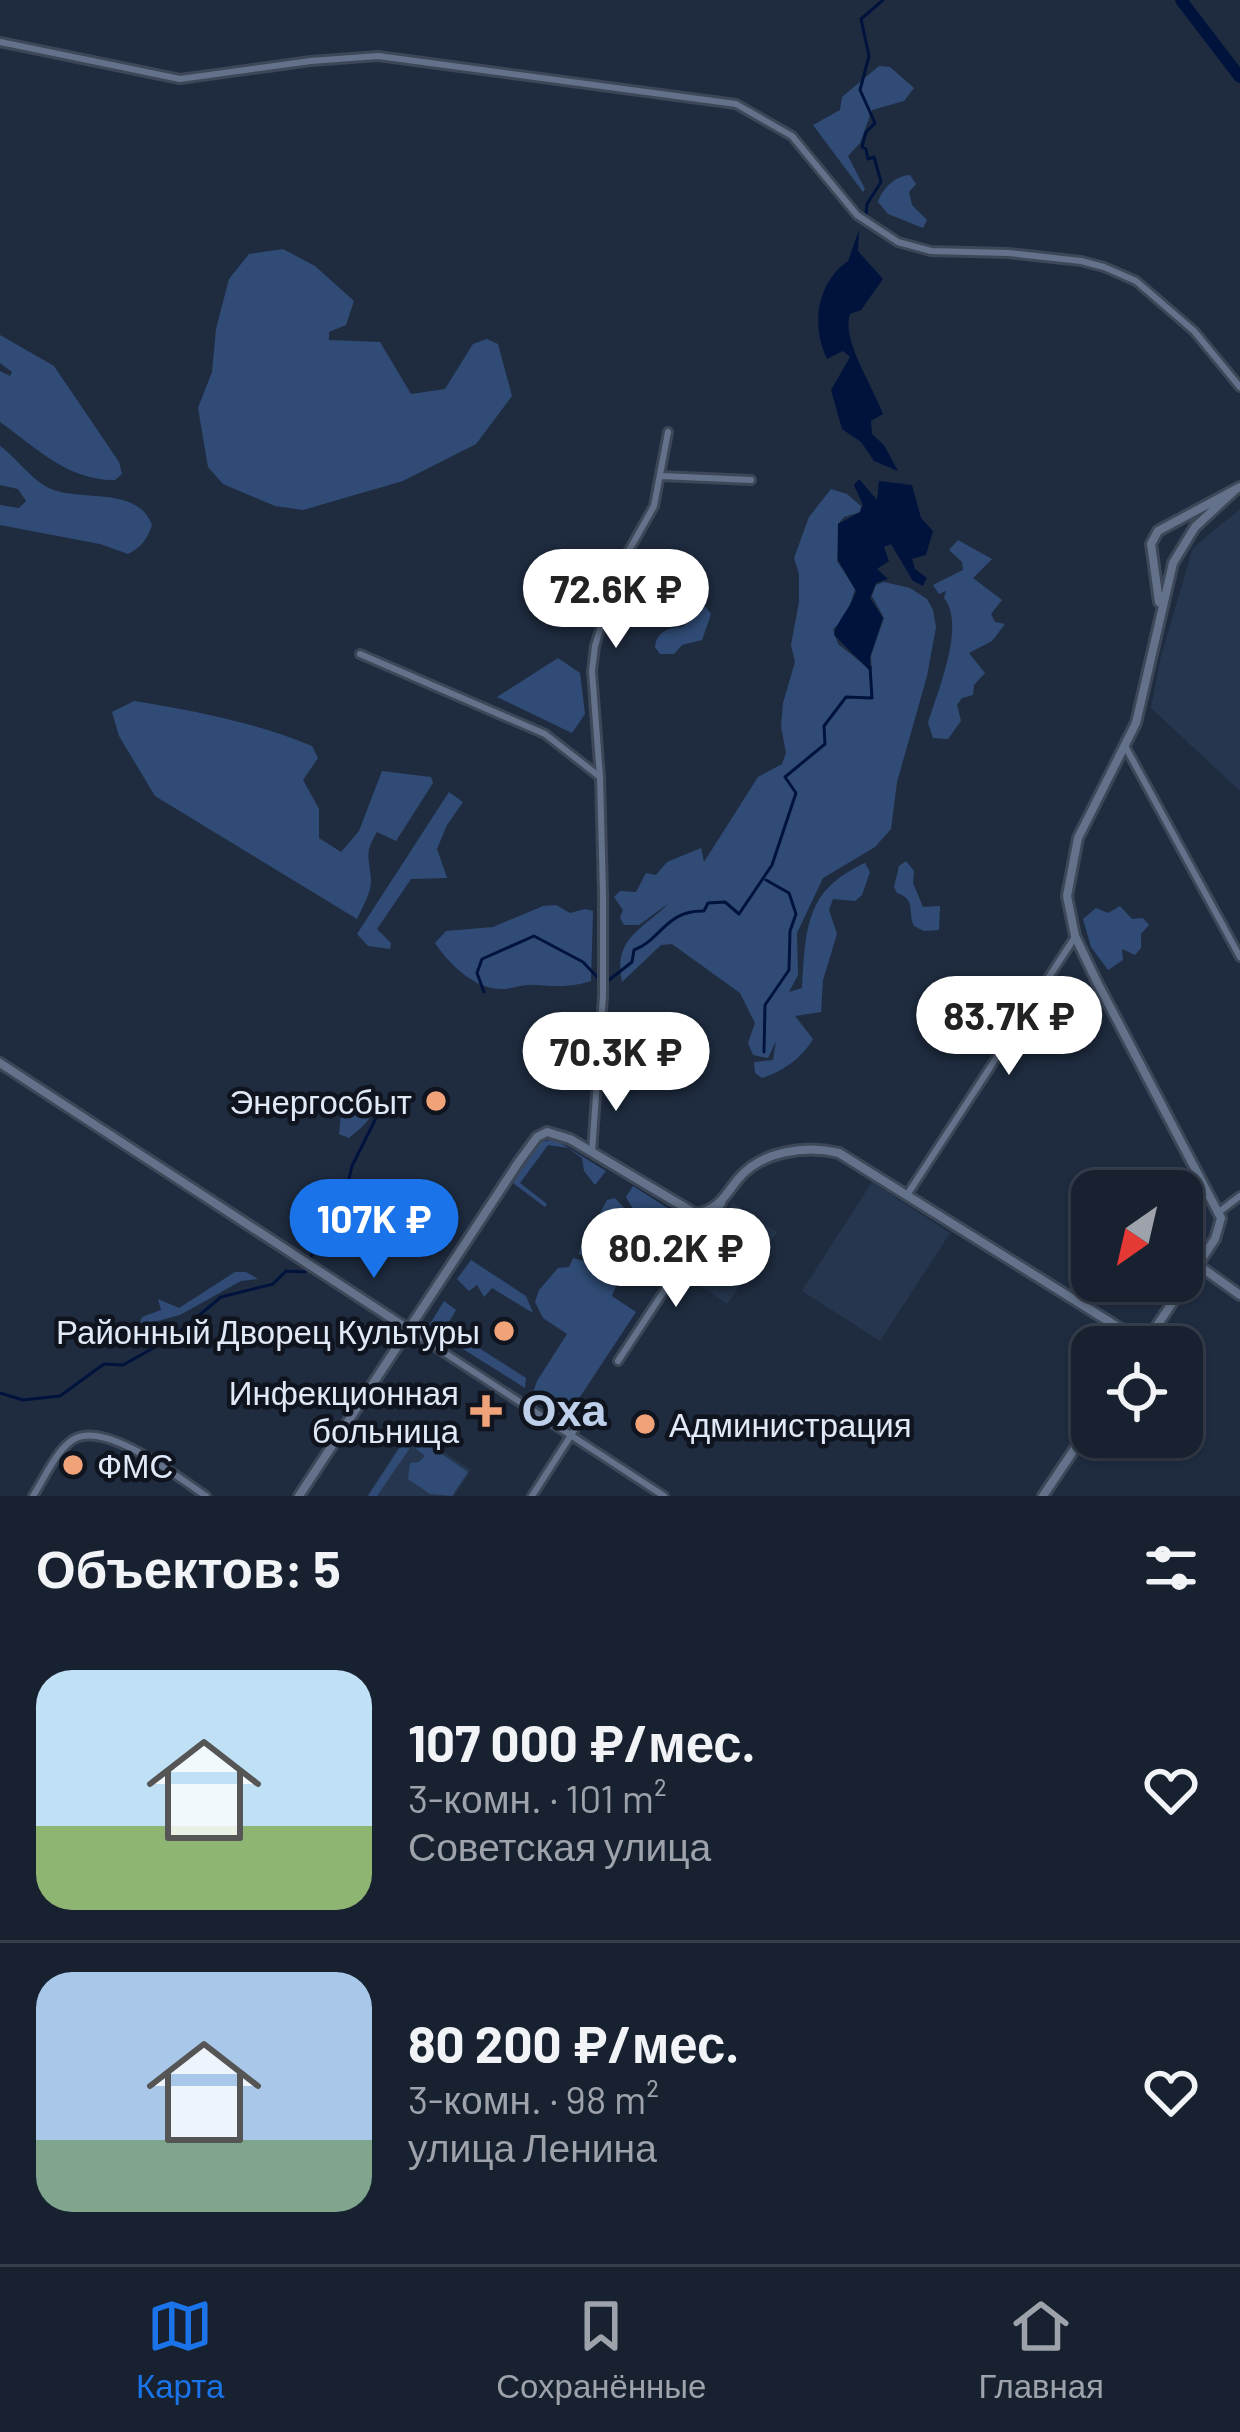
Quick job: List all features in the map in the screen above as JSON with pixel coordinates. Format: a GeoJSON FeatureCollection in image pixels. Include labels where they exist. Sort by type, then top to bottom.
{"type":"FeatureCollection","features":[{"type":"Feature","properties":{"kind":"street"},"geometry":{"type":"LineString","coordinates":[[0,42],[180,80],[378,56],[736,104],[792,136],[857,215],[898,242],[932,250],[1081,261],[1136,281],[1194,331],[1240,387]]}},
{"type":"Feature","properties":{"kind":"street"},"geometry":{"type":"LineString","coordinates":[[592,1152],[603,996],[600,777],[592,671],[619,570],[654,506],[668,432]]}},
{"type":"Feature","properties":{"kind":"street"},"geometry":{"type":"LineString","coordinates":[[661,476],[751,480]]}},
{"type":"Feature","properties":{"kind":"street"},"geometry":{"type":"LineString","coordinates":[[1160,608],[1151,544],[1158,531],[1237,488]]}},
{"type":"Feature","properties":{"kind":"street"},"geometry":{"type":"LineString","coordinates":[[1203,1257],[1220,1230],[1219,1213],[1075,936],[1067,896],[1072,860],[1102,786],[1136,723],[1160,608],[1183,543],[1237,488]]}},
{"type":"Feature","properties":{"kind":"street"},"geometry":{"type":"LineString","coordinates":[[360,654],[545,734],[600,777]]}},
{"type":"Feature","properties":{"kind":"street"},"geometry":{"type":"LineString","coordinates":[[1125,746],[1240,956]]}},
{"type":"Feature","properties":{"kind":"street"},"geometry":{"type":"LineString","coordinates":[[907,1196],[1075,936]]}},
{"type":"Feature","properties":{"kind":"street"},"geometry":{"type":"LineString","coordinates":[[0,1064],[573,1432],[664,1496]]}},
{"type":"Feature","properties":{"kind":"street"},"geometry":{"type":"LineString","coordinates":[[299,1496],[537,1137],[556,1132],[686,1211],[698,1214],[722,1203]]}},
{"type":"Feature","properties":{"kind":"street"},"geometry":{"type":"LineString","coordinates":[[618,1360],[737,1180],[757,1164],[810,1149],[845,1156],[1112,1326]]}},
{"type":"Feature","properties":{"kind":"street"},"geometry":{"type":"LineString","coordinates":[[1219,1213],[1240,1196]]}},
{"type":"Feature","properties":{"kind":"street"},"geometry":{"type":"LineString","coordinates":[[686,1211],[699,1238]]}},
{"type":"Feature","properties":{"kind":"street"},"geometry":{"type":"LineString","coordinates":[[1203,1269],[1240,1295]]}},
{"type":"Feature","properties":{"kind":"street"},"geometry":{"type":"LineString","coordinates":[[532,1496],[573,1432]]}},
{"type":"Feature","properties":{"kind":"street"},"geometry":{"type":"LineString","coordinates":[[33,1496],[74,1438],[92,1435],[116,1441],[206,1496]]}},
{"type":"Feature","properties":{"kind":"street"},"geometry":{"type":"LineString","coordinates":[[1043,1496],[1071,1454]]}},
{"type":"Feature","properties":{"kind":"shaded area"},"geometry":{"type":"Polygon","coordinates":[[[879,66],[890,67],[914,88],[904,101],[872,110],[860,143],[848,156],[863,192],[813,125],[840,110],[842,97],[879,66]]]}},
{"type":"Feature","properties":{"kind":"shaded area"},"geometry":{"type":"Polygon","coordinates":[[[910,175],[916,184],[909,192],[912,205],[927,220],[923,228],[888,214],[878,202],[890,184],[910,175]]]}},
{"type":"Feature","properties":{"kind":"shaded area"},"geometry":{"type":"Polygon","coordinates":[[[859,230],[858,251],[883,279],[861,310],[850,314],[848,325],[859,363],[883,414],[871,421],[872,434],[898,471],[874,461],[861,442],[842,429],[831,390],[850,357],[843,351],[827,359],[819,331],[824,292],[848,261],[859,230]]]}},
{"type":"Feature","properties":{"kind":"shaded area"},"geometry":{"type":"Polygon","coordinates":[[[283,249],[315,266],[354,301],[346,325],[329,332],[329,340],[380,342],[411,394],[445,389],[473,344],[487,339],[498,344],[512,396],[476,444],[403,481],[303,510],[275,506],[223,484],[208,467],[198,408],[212,372],[216,329],[229,279],[249,254],[283,249]]]}},
{"type":"Feature","properties":{"kind":"shaded area"},"geometry":{"type":"Polygon","coordinates":[[[0,335],[54,366],[119,462],[122,474],[115,480],[68,469],[0,422],[0,371],[10,376],[12,372],[0,363],[0,335]]]}},
{"type":"Feature","properties":{"kind":"shaded area"},"geometry":{"type":"Polygon","coordinates":[[[0,446],[51,489],[135,505],[152,525],[146,538],[128,554],[0,525],[0,505],[19,508],[26,501],[18,489],[0,485],[0,446]]]}},
{"type":"Feature","properties":{"kind":"shaded area"},"geometry":{"type":"Polygon","coordinates":[[[859,479],[877,500],[879,481],[912,485],[921,518],[933,531],[926,555],[912,559],[915,569],[927,578],[923,586],[913,581],[891,544],[884,547],[889,561],[877,569],[888,579],[876,583],[870,598],[883,618],[870,671],[834,635],[856,591],[838,560],[838,524],[860,512],[863,505],[854,485],[859,479]]]}},
{"type":"Feature","properties":{"kind":"shaded area"},"geometry":{"type":"Polygon","coordinates":[[[831,489],[861,506],[860,512],[838,524],[837,561],[855,589],[846,617],[833,629],[838,644],[872,671],[871,656],[884,618],[872,596],[876,585],[884,582],[910,588],[927,599],[936,627],[897,782],[891,829],[875,847],[823,878],[797,933],[798,975],[789,992],[802,988],[808,929],[820,899],[830,885],[865,863],[870,872],[862,895],[855,901],[833,899],[829,910],[837,934],[823,980],[821,1012],[795,1016],[813,1039],[791,1063],[762,1078],[755,1073],[754,1062],[773,1060],[776,1041],[768,1058],[753,1055],[748,1043],[755,1023],[740,993],[672,944],[661,945],[622,982],[620,967],[626,945],[669,903],[639,925],[624,925],[623,910],[614,897],[620,891],[636,892],[646,873],[656,875],[667,862],[701,848],[704,862],[758,777],[782,764],[786,753],[783,703],[795,662],[791,645],[799,602],[794,558],[809,517],[831,489]]]}},
{"type":"Feature","properties":{"kind":"shaded area"},"geometry":{"type":"Polygon","coordinates":[[[1240,509],[1240,791],[1151,708],[1193,548],[1240,509]]]}},
{"type":"Feature","properties":{"kind":"shaded area"},"geometry":{"type":"Polygon","coordinates":[[[958,540],[992,559],[973,578],[1002,600],[991,614],[995,622],[1005,624],[992,641],[969,653],[985,673],[974,685],[973,695],[957,705],[961,721],[948,739],[933,738],[928,723],[948,658],[952,624],[946,591],[939,594],[933,585],[963,570],[962,562],[949,550],[958,540]]]}},
{"type":"Feature","properties":{"kind":"shaded area"},"geometry":{"type":"Polygon","coordinates":[[[705,606],[711,614],[702,640],[682,645],[674,654],[660,654],[655,647],[661,634],[683,627],[705,606]]]}},
{"type":"Feature","properties":{"kind":"shaded area"},"geometry":{"type":"Polygon","coordinates":[[[558,658],[580,673],[585,714],[572,733],[497,697],[558,658]]]}},
{"type":"Feature","properties":{"kind":"shaded area"},"geometry":{"type":"Polygon","coordinates":[[[134,701],[224,718],[312,746],[318,758],[303,780],[319,809],[319,838],[341,852],[359,831],[382,771],[431,777],[433,783],[396,841],[377,832],[368,856],[371,886],[357,919],[155,796],[119,736],[112,712],[134,701]]]}},
{"type":"Feature","properties":{"kind":"shaded area"},"geometry":{"type":"Polygon","coordinates":[[[449,792],[463,802],[437,849],[447,878],[411,879],[377,929],[391,943],[390,949],[368,946],[357,934],[449,792]]]}},
{"type":"Feature","properties":{"kind":"shaded area"},"geometry":{"type":"Polygon","coordinates":[[[906,861],[914,871],[913,883],[923,907],[940,906],[939,930],[914,926],[909,903],[894,887],[899,866],[906,861]]]}},
{"type":"Feature","properties":{"kind":"shaded area"},"geometry":{"type":"Polygon","coordinates":[[[556,905],[570,913],[593,911],[591,981],[494,989],[465,975],[435,943],[446,931],[493,927],[556,905]]]}},
{"type":"Feature","properties":{"kind":"shaded area"},"geometry":{"type":"Polygon","coordinates":[[[1120,906],[1132,919],[1143,918],[1149,925],[1135,955],[1122,949],[1123,960],[1108,970],[1091,947],[1083,919],[1096,908],[1108,913],[1120,906]]]}},
{"type":"Feature","properties":{"kind":"shaded area"},"geometry":{"type":"Polygon","coordinates":[[[376,1094],[365,1124],[349,1138],[339,1134],[341,1114],[360,1095],[376,1094]]]}},
{"type":"Feature","properties":{"kind":"shaded area"},"geometry":{"type":"Polygon","coordinates":[[[554,1139],[606,1171],[595,1185],[584,1171],[582,1158],[568,1148],[548,1145],[520,1183],[545,1207],[513,1183],[538,1143],[554,1139]]]}},
{"type":"Feature","properties":{"kind":"shaded area"},"geometry":{"type":"Polygon","coordinates":[[[872,1182],[950,1233],[880,1341],[802,1291],[872,1182]]]}},
{"type":"Feature","properties":{"kind":"shaded area"},"geometry":{"type":"Polygon","coordinates":[[[633,1186],[680,1216],[690,1229],[673,1258],[657,1237],[666,1225],[646,1212],[636,1214],[626,1197],[633,1186]]]}},
{"type":"Feature","properties":{"kind":"shaded area"},"geometry":{"type":"Polygon","coordinates":[[[615,1198],[625,1209],[624,1224],[658,1246],[668,1267],[650,1262],[599,1229],[582,1255],[578,1254],[607,1200],[615,1198]]]}},
{"type":"Feature","properties":{"kind":"shaded area"},"geometry":{"type":"Polygon","coordinates":[[[733,1203],[777,1232],[727,1304],[683,1274],[733,1203]]]}},
{"type":"Feature","properties":{"kind":"shaded area"},"geometry":{"type":"Polygon","coordinates":[[[573,1258],[612,1275],[616,1286],[612,1296],[636,1312],[566,1418],[532,1395],[567,1334],[543,1318],[535,1302],[558,1268],[569,1267],[573,1258]]]}},
{"type":"Feature","properties":{"kind":"shaded area"},"geometry":{"type":"Polygon","coordinates":[[[471,1260],[526,1296],[533,1313],[492,1288],[484,1297],[477,1285],[469,1291],[457,1279],[471,1260]]]}},
{"type":"Feature","properties":{"kind":"shaded area"},"geometry":{"type":"Polygon","coordinates":[[[235,1272],[258,1279],[241,1281],[180,1315],[139,1326],[142,1317],[161,1310],[158,1299],[179,1308],[235,1272]]]}},
{"type":"Feature","properties":{"kind":"shaded area"},"geometry":{"type":"Polygon","coordinates":[[[444,1301],[456,1310],[446,1327],[526,1378],[525,1388],[428,1327],[444,1301]]]}},
{"type":"Feature","properties":{"kind":"shaded area"},"geometry":{"type":"Polygon","coordinates":[[[410,1430],[471,1470],[454,1496],[367,1496],[410,1430]]]}},
{"type":"Feature","properties":{"kind":"shaded area"},"geometry":{"type":"Polygon","coordinates":[[[410,1432],[468,1472],[452,1496],[430,1494],[408,1479],[410,1463],[425,1456],[412,1445],[377,1496],[368,1496],[410,1432]]]}},
{"type":"Feature","properties":{"kind":"waterway"},"geometry":{"type":"LineString","coordinates":[[866,214],[881,182],[874,157],[868,159],[862,147],[866,132],[875,123],[860,90],[869,56],[861,19],[883,0]]}},
{"type":"Feature","properties":{"kind":"waterway","name":"Оха"},"geometry":{"type":"LineString","coordinates":[[1181,0],[1240,77]]}},
{"type":"Feature","properties":{"kind":"waterway"},"geometry":{"type":"LineString","coordinates":[[609,980],[632,962],[634,950],[681,915],[704,911],[708,903],[725,902],[739,914],[772,865],[796,793],[785,777],[825,744],[824,726],[846,697],[872,698],[870,667]]}},
{"type":"Feature","properties":{"kind":"waterway"},"geometry":{"type":"LineString","coordinates":[[764,1052],[765,1005],[789,970],[790,931],[796,914],[789,893],[766,880]]}},
{"type":"Feature","properties":{"kind":"waterway"},"geometry":{"type":"LineString","coordinates":[[484,992],[477,973],[482,959],[534,936],[583,962],[597,977]]}},
{"type":"Feature","properties":{"kind":"waterway"},"geometry":{"type":"LineString","coordinates":[[0,1393],[23,1400],[60,1396],[104,1364],[123,1365],[173,1337],[221,1297],[273,1284],[286,1271],[305,1272],[345,1196],[352,1166],[380,1101]]}},
{"type":"Feature","properties":{"kind":"place","name":"Энергосбыт"},"geometry":{"type":"Point","coordinates":[436,1101]}},
{"type":"Feature","properties":{"kind":"place","name":"Районный Дворец Культуры"},"geometry":{"type":"Point","coordinates":[504,1331]}},
{"type":"Feature","properties":{"kind":"place","name":"Инфекционная больница"},"geometry":{"type":"Point","coordinates":[486,1411]}},
{"type":"Feature","properties":{"kind":"place","name":"Администрация"},"geometry":{"type":"Point","coordinates":[645,1424]}},
{"type":"Feature","properties":{"kind":"place","name":"ФМС"},"geometry":{"type":"Point","coordinates":[73,1465]}},
{"type":"Feature","properties":{"kind":"district","name":"Оха"},"geometry":{"type":"Point","coordinates":[564,1408]}}]}
